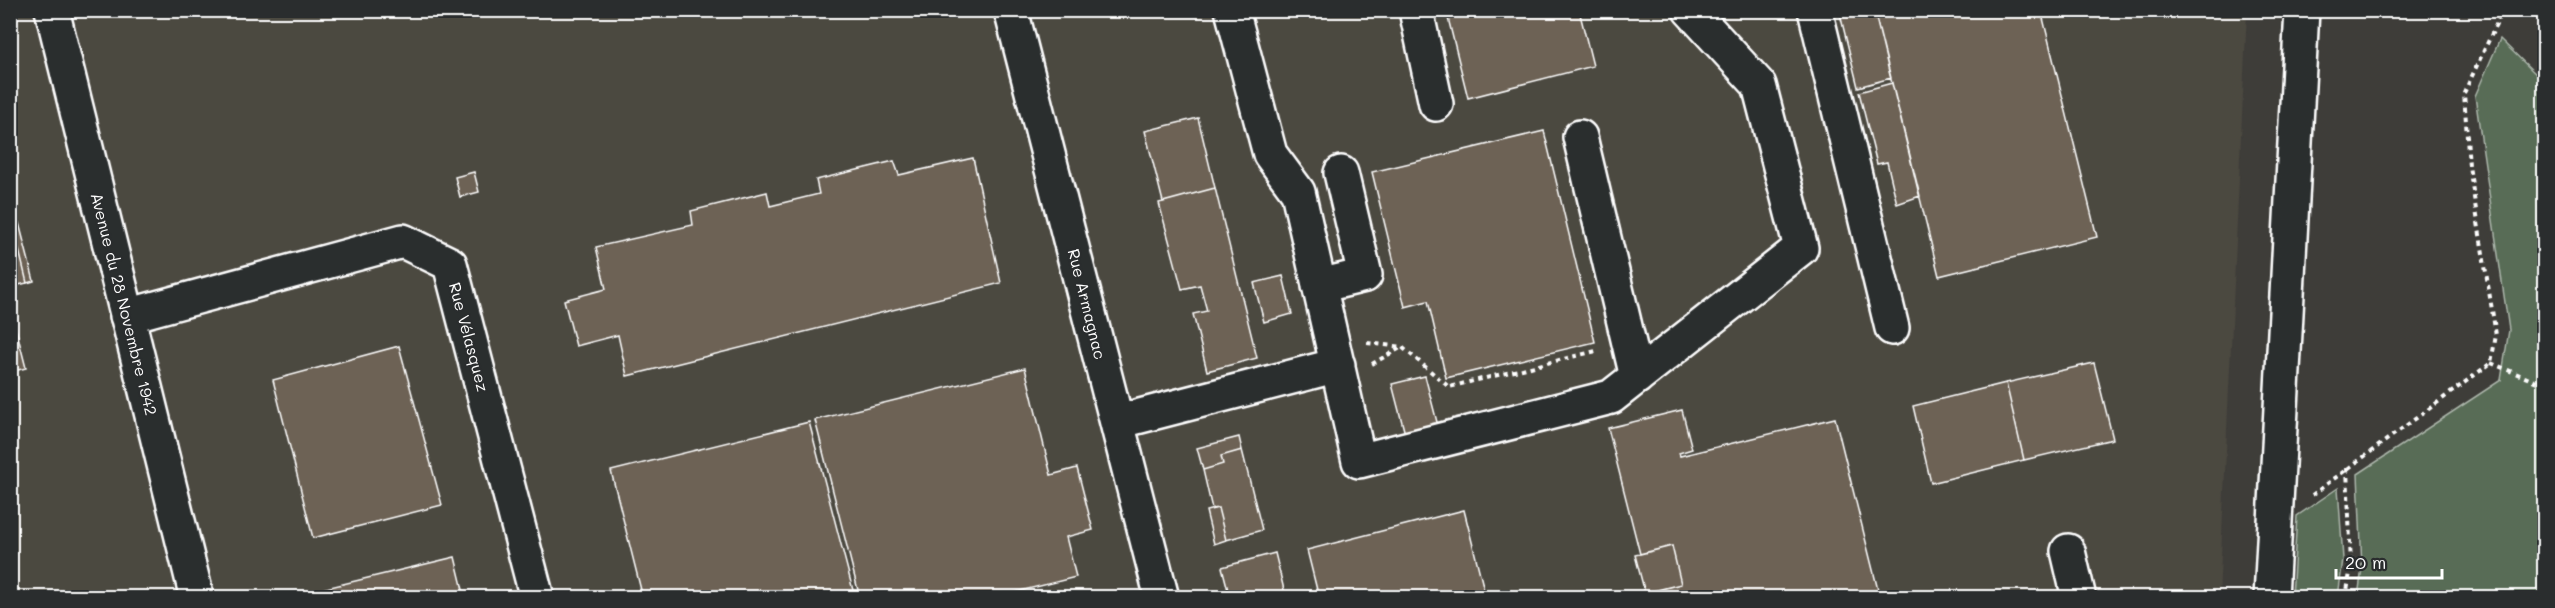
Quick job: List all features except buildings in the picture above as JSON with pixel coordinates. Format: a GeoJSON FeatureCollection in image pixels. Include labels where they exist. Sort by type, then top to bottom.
{"type":"FeatureCollection","features":[{"type":"Feature","properties":{"kind":"street","name":"Avenue du 28 Novembre 1942"},"geometry":{"type":"LineString","coordinates":[[52,10],[197,597]]}},
{"type":"Feature","properties":{"kind":"street","name":"Rue Armagnac"},"geometry":{"type":"LineString","coordinates":[[1011,10],[1162,597]]}},
{"type":"Feature","properties":{"kind":"street"},"geometry":{"type":"LineString","coordinates":[[1232,10],[1269,154],[1298,192],[1319,286],[1354,358],[1359,460],[1611,397],[1801,248],[1759,86],[1690,10]]}},
{"type":"Feature","properties":{"kind":"street"},"geometry":{"type":"LineString","coordinates":[[1416,10],[1436,104]]}},
{"type":"Feature","properties":{"kind":"street"},"geometry":{"type":"LineString","coordinates":[[1815,10],[1892,328]]}},
{"type":"Feature","properties":{"kind":"street"},"geometry":{"type":"LineString","coordinates":[[2271,597],[2302,10]]}},
{"type":"Feature","properties":{"kind":"street"},"geometry":{"type":"LineString","coordinates":[[1580,137],[1637,377]]}},
{"type":"Feature","properties":{"kind":"street"},"geometry":{"type":"LineString","coordinates":[[1319,286],[1365,275],[1341,173]]}},
{"type":"Feature","properties":{"kind":"street","name":"Rue Vélasquez"},"geometry":{"type":"LineString","coordinates":[[127,316],[403,241],[450,264],[537,597]]}},
{"type":"Feature","properties":{"kind":"street"},"geometry":{"type":"LineString","coordinates":[[1117,422],[1354,358]]}},
{"type":"Feature","properties":{"kind":"street"},"geometry":{"type":"LineString","coordinates":[[2068,551],[2079,597]]}},
{"type":"Feature","properties":{"kind":"path"},"geometry":{"type":"LineString","coordinates":[[2275,522],[2491,363],[2496,335],[2469,166],[2464,93],[2503,10]]}},
{"type":"Feature","properties":{"kind":"path"},"geometry":{"type":"LineString","coordinates":[[1402,347],[1449,387],[1596,351],[1637,377]]}},
{"type":"Feature","properties":{"kind":"path"},"geometry":{"type":"LineString","coordinates":[[1354,358],[1402,347]]}},
{"type":"Feature","properties":{"kind":"path"},"geometry":{"type":"LineString","coordinates":[[1354,358],[1402,347]]}},
{"type":"Feature","properties":{"kind":"path"},"geometry":{"type":"LineString","coordinates":[[2491,363],[2544,385]]}},
{"type":"Feature","properties":{"kind":"path"},"geometry":{"type":"LineString","coordinates":[[2346,597],[2351,566],[2347,468]]}},
{"type":"Feature","properties":{"kind":"shaded area"},"geometry":{"type":"Polygon","coordinates":[[[10,11],[2247,11],[2219,597],[11,597],[10,11]]]}},
{"type":"Feature","properties":{"kind":"green space"},"geometry":{"type":"Polygon","coordinates":[[[2500,39],[2544,82],[2544,597],[2358,597],[2362,568],[2358,474],[2501,380],[2509,330],[2475,96],[2500,39]]]}},
{"type":"Feature","properties":{"kind":"green space"},"geometry":{"type":"Polygon","coordinates":[[[2338,488],[2343,559],[2338,597],[2292,597],[2297,516],[2338,488]]]}}]}
